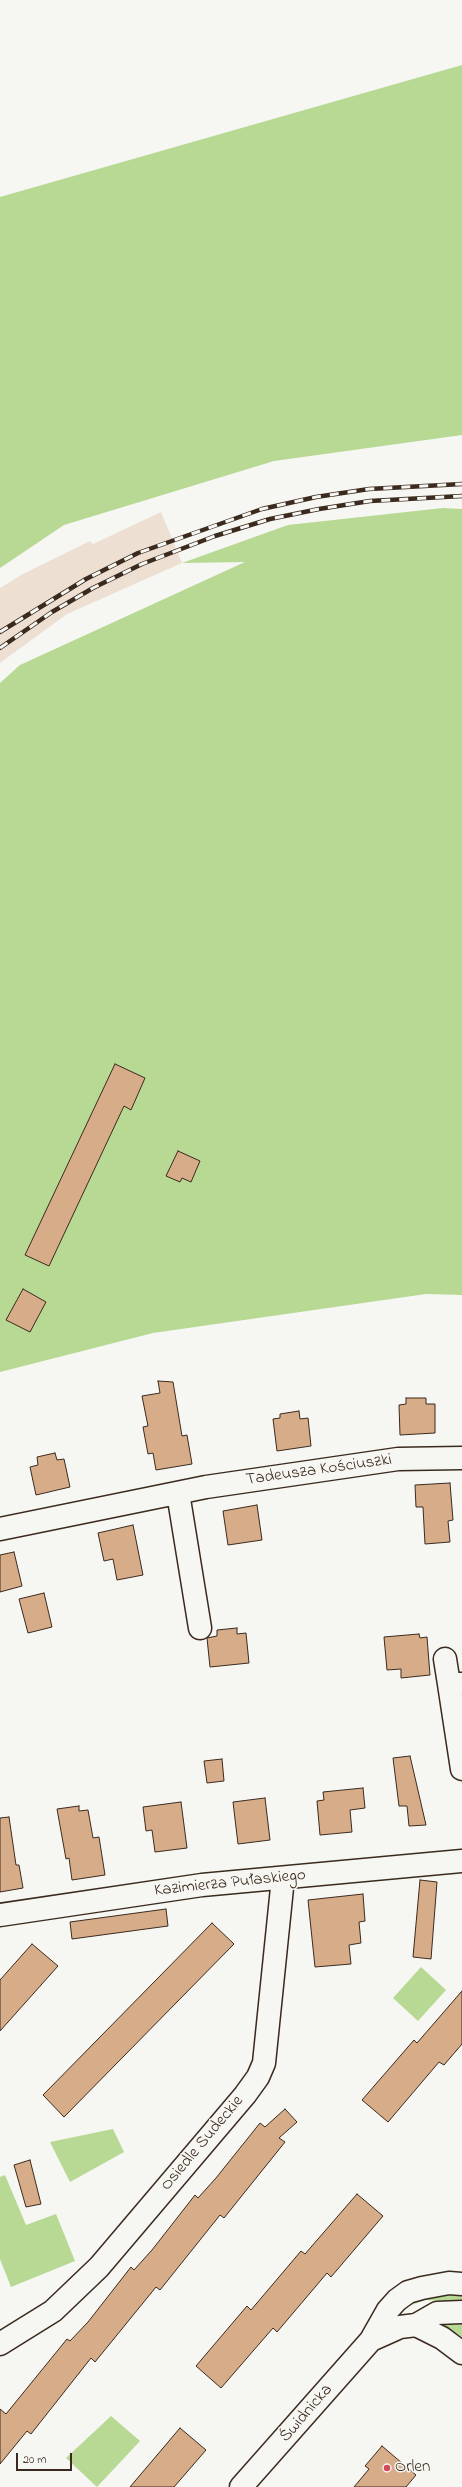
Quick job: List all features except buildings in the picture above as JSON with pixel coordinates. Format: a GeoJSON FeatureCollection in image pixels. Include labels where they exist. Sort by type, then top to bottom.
{"type":"FeatureCollection","features":[{"type":"Feature","properties":{"kind":"street","name":"Tadeusza Kościuszki"},"geometry":{"type":"LineString","coordinates":[[0,1529],[178,1493],[398,1459],[462,1458]]}},
{"type":"Feature","properties":{"kind":"street"},"geometry":{"type":"LineString","coordinates":[[178,1493],[200,1628]]}},
{"type":"Feature","properties":{"kind":"street"},"geometry":{"type":"LineString","coordinates":[[445,1659],[456,1684],[462,1769]]}},
{"type":"Feature","properties":{"kind":"street","name":"Kazimierza Pułaskiego"},"geometry":{"type":"LineString","coordinates":[[0,1915],[202,1885],[462,1861]]}},
{"type":"Feature","properties":{"kind":"street","name":"Osiedle Sudeckie"},"geometry":{"type":"LineString","coordinates":[[0,2344],[54,2311],[99,2267],[245,2095],[258,2076],[264,2063],[283,1878]]}},
{"type":"Feature","properties":{"kind":"street","name":"Świdnicka"},"geometry":{"type":"LineString","coordinates":[[241,2487],[371,2340],[388,2310],[408,2292],[449,2283],[462,2284]]}},
{"type":"Feature","properties":{"kind":"street","name":"Świdnicka"},"geometry":{"type":"LineString","coordinates":[[371,2340],[400,2327],[416,2325],[437,2313],[462,2312]]}},
{"type":"Feature","properties":{"kind":"street"},"geometry":{"type":"LineString","coordinates":[[416,2325],[442,2338],[462,2353]]}},
{"type":"Feature","properties":{"kind":"shaded area"},"geometry":{"type":"Polygon","coordinates":[[[161,512],[182,563],[67,614],[0,663],[0,588],[23,574],[90,541],[93,544],[161,512]]]}},
{"type":"Feature","properties":{"kind":"green space"},"geometry":{"type":"Polygon","coordinates":[[[462,65],[462,435],[274,461],[64,525],[0,568],[0,197],[462,65]]]}},
{"type":"Feature","properties":{"kind":"green space"},"geometry":{"type":"Polygon","coordinates":[[[443,508],[462,509],[462,1295],[426,1294],[153,1333],[0,1372],[0,683],[20,665],[245,562],[182,563],[288,525],[443,508]]]}},
{"type":"Feature","properties":{"kind":"green space"},"geometry":{"type":"Polygon","coordinates":[[[421,1967],[446,1990],[418,2021],[393,1998],[421,1967]]]}},
{"type":"Feature","properties":{"kind":"green space"},"geometry":{"type":"Polygon","coordinates":[[[113,2129],[124,2152],[70,2182],[50,2142],[113,2129]]]}},
{"type":"Feature","properties":{"kind":"green space"},"geometry":{"type":"Polygon","coordinates":[[[5,2175],[26,2225],[56,2214],[75,2261],[11,2287],[0,2259],[0,2177],[5,2175]]]}},
{"type":"Feature","properties":{"kind":"green space"},"geometry":{"type":"Polygon","coordinates":[[[462,2292],[462,2302],[426,2300],[405,2307],[407,2299],[462,2292]]]}},
{"type":"Feature","properties":{"kind":"green space"},"geometry":{"type":"Polygon","coordinates":[[[462,2318],[462,2337],[436,2321],[462,2318]]]}},
{"type":"Feature","properties":{"kind":"green space"},"geometry":{"type":"Polygon","coordinates":[[[111,2416],[140,2441],[97,2487],[66,2458],[111,2416]]]}},
{"type":"Feature","properties":{"kind":"railway"},"geometry":{"type":"LineString","coordinates":[[0,632],[86,579],[138,553],[262,509],[316,497],[369,489],[462,484]]}},
{"type":"Feature","properties":{"kind":"railway"},"geometry":{"type":"LineString","coordinates":[[0,648],[52,612],[93,588],[142,564],[215,536],[270,519],[319,509],[370,501],[462,496]]}},
{"type":"Feature","properties":{"kind":"place","name":"Orlen"},"geometry":{"type":"Point","coordinates":[387,2468]}}]}
